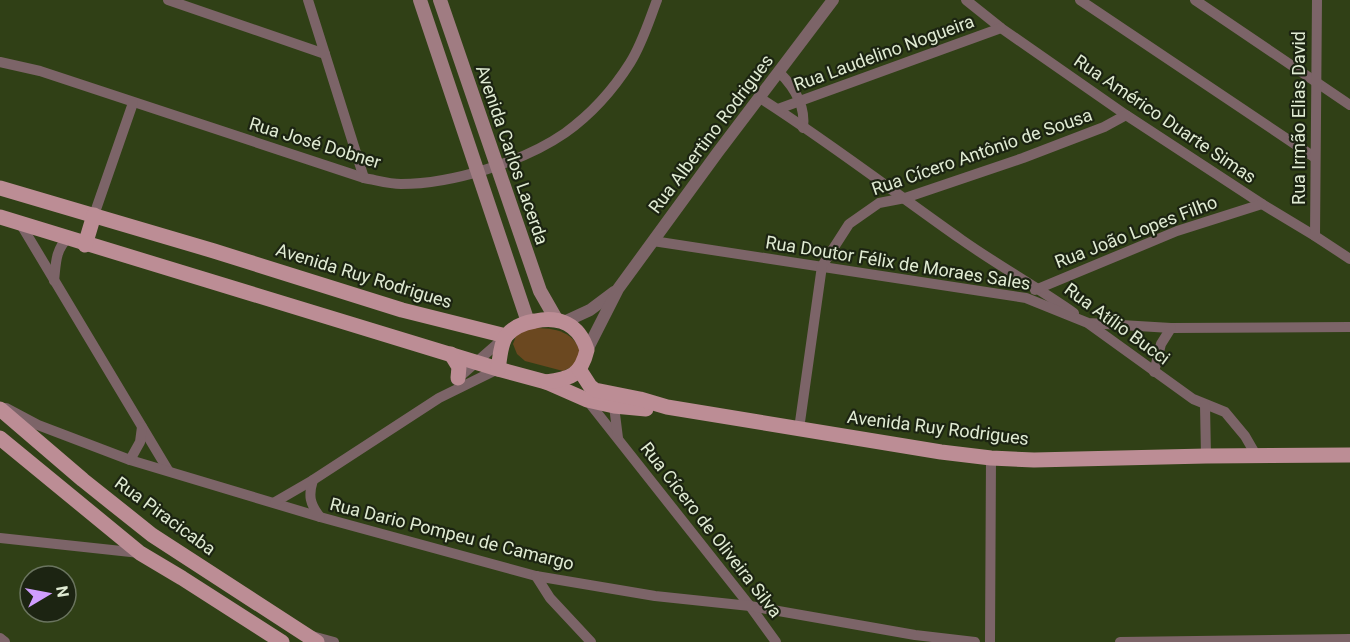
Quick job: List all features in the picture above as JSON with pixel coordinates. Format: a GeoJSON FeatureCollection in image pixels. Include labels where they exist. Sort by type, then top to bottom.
{"type":"FeatureCollection","features":[{"type":"Feature","properties":{"kind":"main road","name":"Avenida Carlos Lacerda"},"geometry":{"type":"LineString","coordinates":[[420,0],[528,322]]}},
{"type":"Feature","properties":{"kind":"main road","name":"Avenida Carlos Lacerda"},"geometry":{"type":"LineString","coordinates":[[440,0],[540,291],[560,321]]}},
{"type":"Feature","properties":{"kind":"main road","name":"Avenida Ruy Rodrigues"},"geometry":{"type":"LineString","coordinates":[[0,188],[402,310],[506,336]]}},
{"type":"Feature","properties":{"kind":"main road"},"geometry":{"type":"LineString","coordinates":[[85,245],[94,215]]}},
{"type":"Feature","properties":{"kind":"main road","name":"Avenida Ruy Rodrigues"},"geometry":{"type":"LineString","coordinates":[[0,217],[85,245],[546,382],[587,400],[640,409],[667,407]]}},
{"type":"Feature","properties":{"kind":"main road"},"geometry":{"type":"LineString","coordinates":[[498,369],[501,347],[506,336],[518,326],[528,322],[560,321],[582,338],[587,350],[579,369],[565,380],[546,382]]}},
{"type":"Feature","properties":{"kind":"main road"},"geometry":{"type":"LineString","coordinates":[[451,354],[459,367],[458,378]]}},
{"type":"Feature","properties":{"kind":"main road","name":"Avenida Ruy Rodrigues"},"geometry":{"type":"LineString","coordinates":[[579,369],[595,390],[667,407],[991,458],[1034,460],[1350,455]]}},
{"type":"Feature","properties":{"kind":"main road","name":"Rua Piracicaba"},"geometry":{"type":"LineString","coordinates":[[0,407],[35,430],[83,480],[152,535],[312,638]]}},
{"type":"Feature","properties":{"kind":"main road"},"geometry":{"type":"LineString","coordinates":[[0,438],[140,553],[282,642]]}},
{"type":"Feature","properties":{"kind":"street"},"geometry":{"type":"LineString","coordinates":[[168,0],[325,54]]}},
{"type":"Feature","properties":{"kind":"street"},"geometry":{"type":"LineString","coordinates":[[308,0],[364,178]]}},
{"type":"Feature","properties":{"kind":"street","name":"Rua José Dobner"},"geometry":{"type":"LineString","coordinates":[[0,62],[40,71],[364,178],[398,184],[441,180],[496,165],[534,150],[554,139],[590,112],[612,89],[631,62],[657,0]]}},
{"type":"Feature","properties":{"kind":"street","name":"Rua Albertino Rodrigues"},"geometry":{"type":"LineString","coordinates":[[587,350],[618,289],[833,0]]}},
{"type":"Feature","properties":{"kind":"street","name":"Rua Américo Duarte Simas"},"geometry":{"type":"LineString","coordinates":[[966,0],[1001,28],[1126,115],[1350,259]]}},
{"type":"Feature","properties":{"kind":"street"},"geometry":{"type":"LineString","coordinates":[[1080,0],[1314,157]]}},
{"type":"Feature","properties":{"kind":"street"},"geometry":{"type":"LineString","coordinates":[[1195,0],[1350,105]]}},
{"type":"Feature","properties":{"kind":"street","name":"Rua Irmão Elias David"},"geometry":{"type":"LineString","coordinates":[[1315,236],[1317,0]]}},
{"type":"Feature","properties":{"kind":"street","name":"Rua Laudelino Nogueira"},"geometry":{"type":"LineString","coordinates":[[778,110],[1001,28]]}},
{"type":"Feature","properties":{"kind":"street"},"geometry":{"type":"LineString","coordinates":[[779,72],[792,85],[800,101],[804,117],[803,128]]}},
{"type":"Feature","properties":{"kind":"street","name":"Rua Atílio Bucci"},"geometry":{"type":"LineString","coordinates":[[760,98],[963,241],[1037,287],[1154,372],[1205,405],[1218,409],[1230,417],[1256,455]]}},
{"type":"Feature","properties":{"kind":"street"},"geometry":{"type":"LineString","coordinates":[[94,215],[133,103]]}},
{"type":"Feature","properties":{"kind":"street","name":"Rua Cícero Antônio de Sousa"},"geometry":{"type":"LineString","coordinates":[[799,429],[822,266],[844,230],[855,218],[879,203],[905,198],[1023,158],[1104,127],[1126,115]]}},
{"type":"Feature","properties":{"kind":"street","name":"Rua João Lopes Filho"},"geometry":{"type":"LineString","coordinates":[[1026,298],[1037,287],[1177,231],[1262,204]]}},
{"type":"Feature","properties":{"kind":"street"},"geometry":{"type":"LineString","coordinates":[[20,223],[168,470]]}},
{"type":"Feature","properties":{"kind":"street"},"geometry":{"type":"LineString","coordinates":[[54,281],[57,254],[61,244],[68,238]]}},
{"type":"Feature","properties":{"kind":"street","name":"Rua Doutor Félix de Moraes Sales"},"geometry":{"type":"LineString","coordinates":[[653,241],[1026,298],[1088,323],[1171,328],[1350,327]]}},
{"type":"Feature","properties":{"kind":"street","name":"Rua Albertino Rodrigues"},"geometry":{"type":"LineString","coordinates":[[560,321],[590,310],[618,289]]}},
{"type":"Feature","properties":{"kind":"street"},"geometry":{"type":"LineString","coordinates":[[1154,372],[1161,344],[1171,328]]}},
{"type":"Feature","properties":{"kind":"street"},"geometry":{"type":"LineString","coordinates":[[439,398],[476,361],[506,336]]}},
{"type":"Feature","properties":{"kind":"street"},"geometry":{"type":"LineString","coordinates":[[275,502],[439,398],[498,369]]}},
{"type":"Feature","properties":{"kind":"street","name":"Rua Cícero de Oliveira Silva"},"geometry":{"type":"LineString","coordinates":[[587,400],[776,642]]}},
{"type":"Feature","properties":{"kind":"street"},"geometry":{"type":"LineString","coordinates":[[1205,405],[1206,456]]}},
{"type":"Feature","properties":{"kind":"street","name":"Rua Cícero de Oliveira Silva"},"geometry":{"type":"LineString","coordinates":[[614,406],[618,438]]}},
{"type":"Feature","properties":{"kind":"street"},"geometry":{"type":"LineString","coordinates":[[130,460],[140,442],[142,427]]}},
{"type":"Feature","properties":{"kind":"street","name":"Rua Dario Pompeu de Camargo"},"geometry":{"type":"LineString","coordinates":[[35,430],[320,517],[536,576],[655,596],[750,606],[915,635],[975,642]]}},
{"type":"Feature","properties":{"kind":"street"},"geometry":{"type":"LineString","coordinates":[[990,642],[991,458]]}},
{"type":"Feature","properties":{"kind":"street"},"geometry":{"type":"LineString","coordinates":[[313,480],[309,492],[310,500],[320,517]]}},
{"type":"Feature","properties":{"kind":"street"},"geometry":{"type":"LineString","coordinates":[[0,538],[140,553]]}},
{"type":"Feature","properties":{"kind":"street"},"geometry":{"type":"LineString","coordinates":[[536,576],[556,606],[591,642]]}},
{"type":"Feature","properties":{"kind":"street"},"geometry":{"type":"LineString","coordinates":[[0,638],[5,642]]}},
{"type":"Feature","properties":{"kind":"street"},"geometry":{"type":"LineString","coordinates":[[312,638],[334,642]]}},
{"type":"Feature","properties":{"kind":"street"},"geometry":{"type":"LineString","coordinates":[[1120,642],[1350,639]]}},
{"type":"Feature","properties":{"kind":"shaded area"},"geometry":{"type":"Polygon","coordinates":[[[533,328],[557,330],[569,336],[581,356],[573,366],[563,371],[525,361],[517,354],[513,344],[518,331],[533,328]]]}}]}
